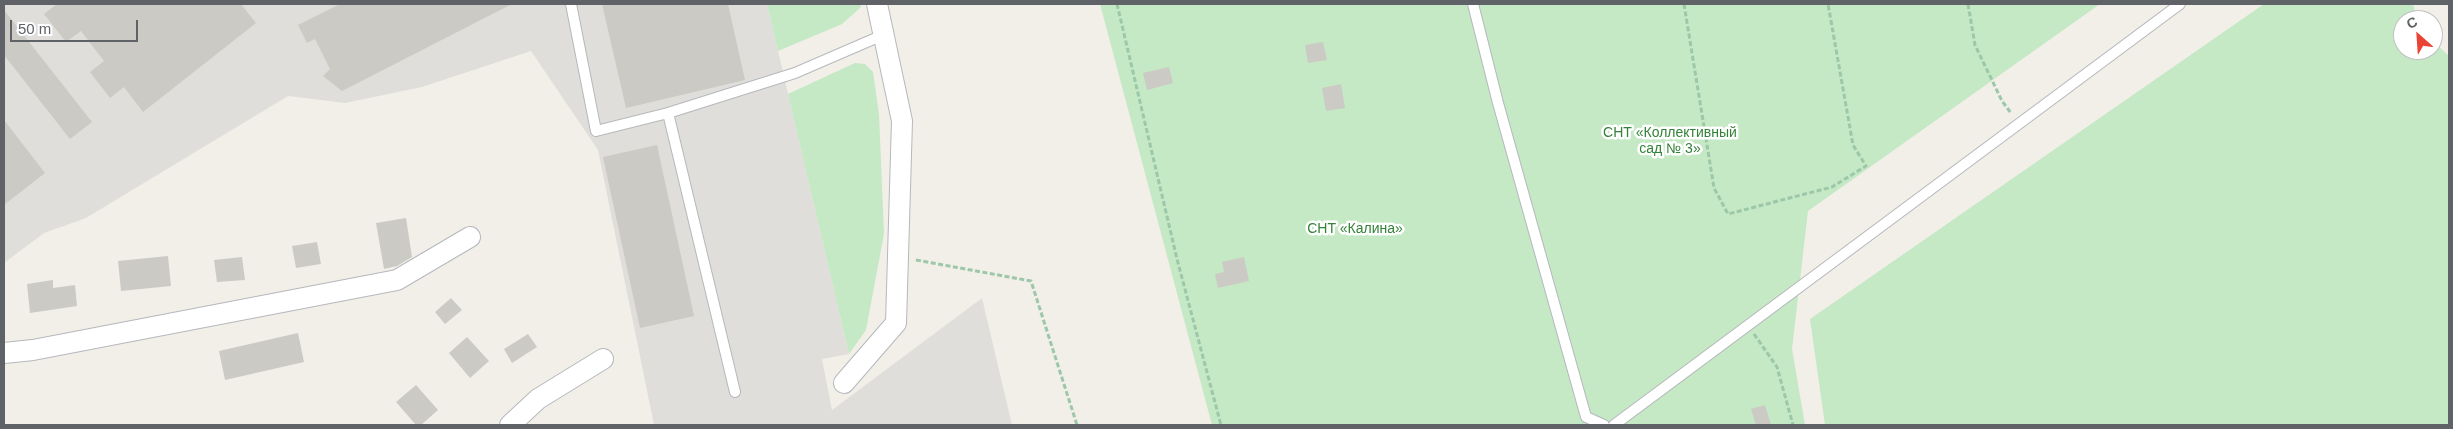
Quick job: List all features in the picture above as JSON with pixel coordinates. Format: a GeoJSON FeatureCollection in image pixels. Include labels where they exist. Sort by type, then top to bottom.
{"type":"FeatureCollection","features":[{"type":"Feature","properties":{"kind":"street"},"geometry":{"type":"LineString","coordinates":[[844,383],[896,323],[902,121],[877,4]]}},
{"type":"Feature","properties":{"kind":"street"},"geometry":{"type":"LineString","coordinates":[[4,354],[396,280],[470,237]]}},
{"type":"Feature","properties":{"kind":"street"},"geometry":{"type":"LineString","coordinates":[[510,425],[538,399],[603,359]]}},
{"type":"Feature","properties":{"kind":"lane"},"geometry":{"type":"LineString","coordinates":[[571,4],[596,131],[668,113],[795,73],[883,35]]}},
{"type":"Feature","properties":{"kind":"lane"},"geometry":{"type":"LineString","coordinates":[[1474,4],[1498,103],[1586,418],[1604,425]]}},
{"type":"Feature","properties":{"kind":"lane"},"geometry":{"type":"LineString","coordinates":[[1614,425],[2180,4]]}},
{"type":"Feature","properties":{"kind":"lane"},"geometry":{"type":"LineString","coordinates":[[668,113],[735,392]]}},
{"type":"Feature","properties":{"kind":"path"},"geometry":{"type":"LineString","coordinates":[[1117,4],[1177,259],[1221,425]]}},
{"type":"Feature","properties":{"kind":"path"},"geometry":{"type":"LineString","coordinates":[[1684,4],[1714,188],[1728,214],[1832,187],[1866,166],[1853,145],[1828,4]]}},
{"type":"Feature","properties":{"kind":"path"},"geometry":{"type":"LineString","coordinates":[[1968,4],[1975,45],[2002,102],[2019,124]]}},
{"type":"Feature","properties":{"kind":"path"},"geometry":{"type":"LineString","coordinates":[[898,257],[1031,281],[1077,425]]}},
{"type":"Feature","properties":{"kind":"path"},"geometry":{"type":"LineString","coordinates":[[1748,326],[1778,367],[1793,425]]}},
{"type":"Feature","properties":{"kind":"shaded area"},"geometry":{"type":"Polygon","coordinates":[[[4,4],[767,4],[849,354],[822,359],[832,410],[982,298],[1012,425],[654,425],[598,150],[531,51],[422,87],[345,103],[288,96],[86,218],[44,233],[4,263],[4,4]]]}},
{"type":"Feature","properties":{"kind":"green space"},"geometry":{"type":"Polygon","coordinates":[[[767,4],[860,4],[861,7],[842,24],[778,51],[767,4]]]}},
{"type":"Feature","properties":{"kind":"green space","name":"СНТ «Калина»"},"geometry":{"type":"Polygon","coordinates":[[[1100,4],[2100,4],[1808,211],[1792,349],[1805,425],[1212,425],[1100,4]]]}},
{"type":"Feature","properties":{"kind":"green space"},"geometry":{"type":"Polygon","coordinates":[[[2264,4],[2413,4],[2414,10],[2393,10],[2393,60],[2443,60],[2443,50],[2449,56],[2449,425],[1825,425],[1810,319],[2264,4]]]}},
{"type":"Feature","properties":{"kind":"green space"},"geometry":{"type":"Polygon","coordinates":[[[855,63],[865,64],[873,72],[879,114],[884,234],[866,330],[849,354],[788,94],[855,63]]]}},
{"type":"Feature","properties":{"kind":"building"},"geometry":{"type":"Polygon","coordinates":[[[57,4],[241,4],[256,23],[143,112],[124,87],[110,98],[90,72],[104,61],[81,31],[66,42],[44,14],[57,4]]]}},
{"type":"Feature","properties":{"kind":"building"},"geometry":{"type":"Polygon","coordinates":[[[340,4],[512,4],[342,91],[323,76],[330,69],[315,39],[307,43],[298,25],[340,4]]]}},
{"type":"Feature","properties":{"kind":"building"},"geometry":{"type":"Polygon","coordinates":[[[602,4],[728,4],[745,80],[626,108],[602,4]]]}},
{"type":"Feature","properties":{"kind":"building"},"geometry":{"type":"Polygon","coordinates":[[[4,10],[92,122],[70,139],[4,55],[4,10]]]}},
{"type":"Feature","properties":{"kind":"building"},"geometry":{"type":"Polygon","coordinates":[[[1323,42],[1327,60],[1308,63],[1305,45],[1323,42]]]}},
{"type":"Feature","properties":{"kind":"building"},"geometry":{"type":"Polygon","coordinates":[[[1169,67],[1173,83],[1147,90],[1143,73],[1169,67]]]}},
{"type":"Feature","properties":{"kind":"building"},"geometry":{"type":"Polygon","coordinates":[[[1341,84],[1345,108],[1326,111],[1322,88],[1341,84]]]}},
{"type":"Feature","properties":{"kind":"building"},"geometry":{"type":"Polygon","coordinates":[[[4,120],[45,173],[4,205],[4,120]]]}},
{"type":"Feature","properties":{"kind":"building"},"geometry":{"type":"Polygon","coordinates":[[[657,145],[694,316],[640,328],[603,157],[657,145]]]}},
{"type":"Feature","properties":{"kind":"building"},"geometry":{"type":"Polygon","coordinates":[[[406,218],[412,257],[397,266],[384,269],[376,223],[406,218]]]}},
{"type":"Feature","properties":{"kind":"building"},"geometry":{"type":"Polygon","coordinates":[[[317,242],[321,264],[296,268],[292,246],[317,242]]]}},
{"type":"Feature","properties":{"kind":"building"},"geometry":{"type":"Polygon","coordinates":[[[168,256],[171,286],[121,291],[118,261],[168,256]]]}},
{"type":"Feature","properties":{"kind":"building"},"geometry":{"type":"Polygon","coordinates":[[[242,257],[245,280],[217,282],[214,260],[242,257]]]}},
{"type":"Feature","properties":{"kind":"building"},"geometry":{"type":"Polygon","coordinates":[[[1244,257],[1249,281],[1218,288],[1215,274],[1224,272],[1222,262],[1244,257]]]}},
{"type":"Feature","properties":{"kind":"building"},"geometry":{"type":"Polygon","coordinates":[[[53,280],[53,288],[75,285],[77,306],[30,313],[27,284],[53,280]]]}},
{"type":"Feature","properties":{"kind":"building"},"geometry":{"type":"Polygon","coordinates":[[[451,298],[462,310],[445,324],[435,312],[451,298]]]}},
{"type":"Feature","properties":{"kind":"building"},"geometry":{"type":"Polygon","coordinates":[[[298,333],[304,362],[225,380],[219,351],[298,333]]]}},
{"type":"Feature","properties":{"kind":"building"},"geometry":{"type":"Polygon","coordinates":[[[528,334],[537,347],[512,363],[504,349],[528,334]]]}},
{"type":"Feature","properties":{"kind":"building"},"geometry":{"type":"Polygon","coordinates":[[[467,337],[489,361],[470,378],[449,353],[467,337]]]}},
{"type":"Feature","properties":{"kind":"building"},"geometry":{"type":"Polygon","coordinates":[[[416,385],[438,410],[421,425],[416,425],[396,402],[416,385]]]}},
{"type":"Feature","properties":{"kind":"building"},"geometry":{"type":"Polygon","coordinates":[[[1765,405],[1771,425],[1756,425],[1751,409],[1765,405]]]}},
{"type":"Feature","properties":{"kind":"park label","name":"СНТ «Коллективный сад № 3»"},"geometry":{"type":"Point","coordinates":[1670,142]}}]}
